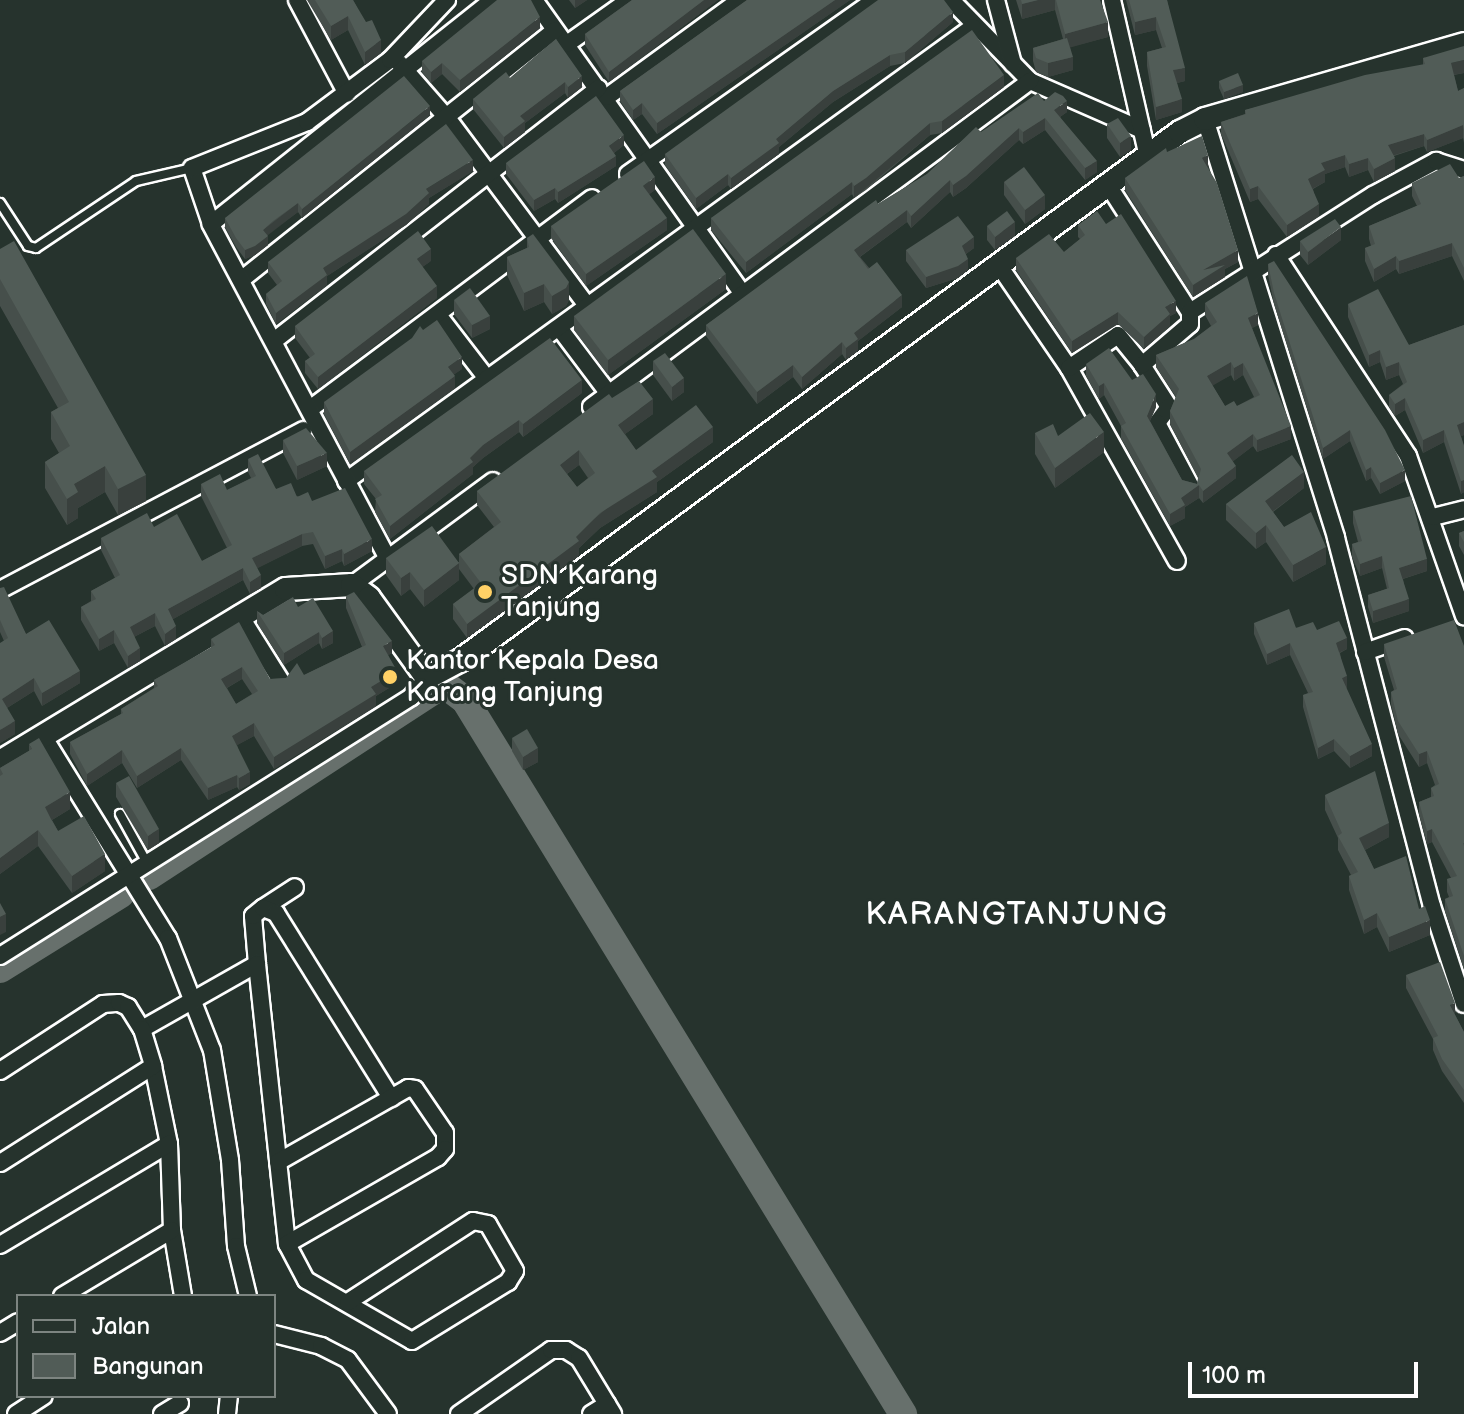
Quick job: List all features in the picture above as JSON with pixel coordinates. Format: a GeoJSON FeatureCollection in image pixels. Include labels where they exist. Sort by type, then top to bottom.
{"type":"FeatureCollection","features":[{"type":"Feature","properties":{"kind":"street"},"geometry":{"type":"LineString","coordinates":[[297,0],[347,94]]}},
{"type":"Feature","properties":{"kind":"street"},"geometry":{"type":"LineString","coordinates":[[388,559],[211,224],[192,168],[307,122],[390,60],[447,0]]}},
{"type":"Feature","properties":{"kind":"street"},"geometry":{"type":"LineString","coordinates":[[211,224],[406,66],[493,0]]}},
{"type":"Feature","properties":{"kind":"street"},"geometry":{"type":"LineString","coordinates":[[534,0],[603,92],[743,294]]}},
{"type":"Feature","properties":{"kind":"street"},"geometry":{"type":"LineString","coordinates":[[567,44],[629,0]]}},
{"type":"Feature","properties":{"kind":"street"},"geometry":{"type":"LineString","coordinates":[[275,340],[603,92],[740,0]]}},
{"type":"Feature","properties":{"kind":"street"},"geometry":{"type":"LineString","coordinates":[[0,590],[313,416],[535,236],[875,0]]}},
{"type":"Feature","properties":{"kind":"street"},"geometry":{"type":"LineString","coordinates":[[951,0],[973,27],[1030,81],[1142,130]]}},
{"type":"Feature","properties":{"kind":"street"},"geometry":{"type":"LineString","coordinates":[[996,0],[1013,64]]}},
{"type":"Feature","properties":{"kind":"street"},"geometry":{"type":"LineString","coordinates":[[1112,0],[1147,153]]}},
{"type":"Feature","properties":{"kind":"street"},"geometry":{"type":"LineString","coordinates":[[346,481],[560,329],[694,224],[973,27]]}},
{"type":"Feature","properties":{"kind":"street"},"geometry":{"type":"LineString","coordinates":[[241,280],[448,119],[555,30]]}},
{"type":"Feature","properties":{"kind":"street"},"geometry":{"type":"LineString","coordinates":[[0,956],[411,697],[427,678],[461,660],[1000,267],[1147,153],[1205,119],[1464,44]]}},
{"type":"Feature","properties":{"kind":"street"},"geometry":{"type":"LineString","coordinates":[[390,60],[406,66],[588,307]]}},
{"type":"Feature","properties":{"kind":"street"},"geometry":{"type":"LineString","coordinates":[[572,421],[1030,81]]}},
{"type":"Feature","properties":{"kind":"street"},"geometry":{"type":"LineString","coordinates":[[1205,119],[1253,270],[1281,375],[1336,538],[1432,906],[1464,1004]]}},
{"type":"Feature","properties":{"kind":"street"},"geometry":{"type":"LineString","coordinates":[[1190,312],[1276,255],[1436,161],[1464,170]]}},
{"type":"Feature","properties":{"kind":"street"},"geometry":{"type":"LineString","coordinates":[[1108,185],[1190,312],[1189,325],[1142,365]]}},
{"type":"Feature","properties":{"kind":"street"},"geometry":{"type":"LineString","coordinates":[[1276,255],[1392,429],[1433,517],[1459,618]]}},
{"type":"Feature","properties":{"kind":"street"},"geometry":{"type":"LineString","coordinates":[[1000,267],[1069,368],[1177,561]]}},
{"type":"Feature","properties":{"kind":"street"},"geometry":{"type":"LineString","coordinates":[[438,315],[488,380]]}},
{"type":"Feature","properties":{"kind":"street"},"geometry":{"type":"LineString","coordinates":[[560,329],[609,394]]}},
{"type":"Feature","properties":{"kind":"street"},"geometry":{"type":"LineString","coordinates":[[1069,368],[1118,335],[1169,407],[1157,423],[1191,487]]}},
{"type":"Feature","properties":{"kind":"street"},"geometry":{"type":"LineString","coordinates":[[0,762],[239,614],[286,589],[352,585],[511,467]]}},
{"type":"Feature","properties":{"kind":"street"},"geometry":{"type":"LineString","coordinates":[[1433,517],[1464,509]]}},
{"type":"Feature","properties":{"kind":"street"},"geometry":{"type":"LineString","coordinates":[[352,585],[369,598],[427,678]]}},
{"type":"Feature","properties":{"kind":"street"},"geometry":{"type":"LineString","coordinates":[[239,614],[281,681]]}},
{"type":"Feature","properties":{"kind":"street"},"geometry":{"type":"LineString","coordinates":[[1365,652],[1421,632]]}},
{"type":"Feature","properties":{"kind":"street"},"geometry":{"type":"LineString","coordinates":[[43,736],[168,938],[194,1003],[221,1089],[236,1246],[248,1294]]}},
{"type":"Feature","properties":{"kind":"street"},"geometry":{"type":"LineString","coordinates":[[295,887],[253,916],[287,1244],[306,1280],[412,1341],[508,1282],[515,1271],[488,1224],[473,1221],[348,1302]]}},
{"type":"Feature","properties":{"kind":"street"},"geometry":{"type":"LineString","coordinates":[[263,908],[276,913],[391,1098]]}},
{"type":"Feature","properties":{"kind":"street"},"geometry":{"type":"LineString","coordinates":[[142,1029],[194,1003],[257,964]]}},
{"type":"Feature","properties":{"kind":"street"},"geometry":{"type":"LineString","coordinates":[[0,1071],[103,1004],[128,1007],[142,1029],[169,1144],[172,1230],[183,1294]]}},
{"type":"Feature","properties":{"kind":"street"},"geometry":{"type":"LineString","coordinates":[[0,1163],[153,1066]]}},
{"type":"Feature","properties":{"kind":"street"},"geometry":{"type":"LineString","coordinates":[[278,1162],[391,1098],[415,1089],[445,1133],[445,1149],[287,1244]]}},
{"type":"Feature","properties":{"kind":"street"},"geometry":{"type":"LineString","coordinates":[[0,1245],[169,1144]]}},
{"type":"Feature","properties":{"kind":"street"},"geometry":{"type":"LineString","coordinates":[[65,1294],[172,1230]]}},
{"type":"Feature","properties":{"kind":"street"},"geometry":{"type":"LineString","coordinates":[[276,1335],[321,1346],[348,1360],[388,1414]]}},
{"type":"Feature","properties":{"kind":"street"},"geometry":{"type":"LineString","coordinates":[[459,1414],[551,1350],[566,1350],[579,1358],[610,1409],[591,1414]]}},
{"type":"Feature","properties":{"kind":"street"},"geometry":{"type":"LineString","coordinates":[[16,1414],[41,1398]]}},
{"type":"Feature","properties":{"kind":"street"},"geometry":{"type":"LineString","coordinates":[[162,1414],[181,1404]]}},
{"type":"Feature","properties":{"kind":"lane"},"geometry":{"type":"LineString","coordinates":[[0,203],[28,246],[36,248],[136,181],[192,168]]}},
{"type":"Feature","properties":{"kind":"lane"},"geometry":{"type":"LineString","coordinates":[[120,814],[147,863]]}},
{"type":"Feature","properties":{"kind":"building"},"geometry":{"type":"Polygon","coordinates":[[[315,0],[353,0],[366,22],[372,20],[381,40],[365,52],[348,16],[331,26],[315,0]]]}},
{"type":"Feature","properties":{"kind":"building"},"geometry":{"type":"Polygon","coordinates":[[[497,0],[531,0],[540,17],[460,80],[442,63],[431,72],[422,61],[497,0]]]}},
{"type":"Feature","properties":{"kind":"building"},"geometry":{"type":"Polygon","coordinates":[[[632,0],[704,0],[609,72],[585,34],[632,0]]]}},
{"type":"Feature","properties":{"kind":"building"},"geometry":{"type":"Polygon","coordinates":[[[747,0],[835,0],[657,123],[642,103],[633,110],[620,91],[747,0]]]}},
{"type":"Feature","properties":{"kind":"building"},"geometry":{"type":"Polygon","coordinates":[[[878,0],[944,0],[953,12],[905,52],[890,55],[833,91],[776,139],[779,143],[731,178],[728,174],[696,198],[665,154],[878,0]]]}},
{"type":"Feature","properties":{"kind":"building"},"geometry":{"type":"Polygon","coordinates":[[[1056,0],[1100,0],[1108,22],[1065,34],[1056,0]]]}},
{"type":"Feature","properties":{"kind":"building"},"geometry":{"type":"Polygon","coordinates":[[[1129,0],[1167,0],[1185,68],[1173,70],[1182,99],[1156,107],[1147,52],[1166,47],[1156,17],[1135,22],[1129,0]]]}},
{"type":"Feature","properties":{"kind":"building"},"geometry":{"type":"Polygon","coordinates":[[[972,30],[1004,75],[942,121],[930,123],[866,178],[854,186],[852,182],[746,262],[711,218],[972,30]]]}},
{"type":"Feature","properties":{"kind":"building"},"geometry":{"type":"Polygon","coordinates":[[[1067,38],[1073,57],[1048,63],[1036,58],[1033,48],[1067,38]]]}},
{"type":"Feature","properties":{"kind":"building"},"geometry":{"type":"Polygon","coordinates":[[[556,39],[582,76],[568,87],[565,82],[520,116],[525,121],[504,137],[473,99],[506,72],[510,78],[556,39]]]}},
{"type":"Feature","properties":{"kind":"building"},"geometry":{"type":"Polygon","coordinates":[[[1464,46],[1464,60],[1451,63],[1458,91],[1464,88],[1464,130],[1463,125],[1427,140],[1424,134],[1388,145],[1395,158],[1374,169],[1368,158],[1349,164],[1345,155],[1321,163],[1325,170],[1308,179],[1319,204],[1287,225],[1258,186],[1250,189],[1221,122],[1246,114],[1245,110],[1365,75],[1425,64],[1423,58],[1464,46]]]}},
{"type":"Feature","properties":{"kind":"building"},"geometry":{"type":"Polygon","coordinates":[[[1238,73],[1243,85],[1224,92],[1219,81],[1238,73]]]}},
{"type":"Feature","properties":{"kind":"building"},"geometry":{"type":"Polygon","coordinates":[[[404,76],[430,106],[302,209],[298,203],[273,221],[263,230],[268,236],[245,250],[225,218],[404,76]]]}},
{"type":"Feature","properties":{"kind":"building"},"geometry":{"type":"Polygon","coordinates":[[[1055,92],[1067,101],[1054,110],[1097,161],[1085,168],[1045,118],[1023,132],[1019,128],[966,176],[953,185],[950,180],[911,216],[907,210],[854,250],[868,269],[877,262],[902,295],[854,333],[858,339],[846,348],[842,342],[802,377],[793,365],[757,392],[706,325],[876,200],[878,204],[927,174],[976,127],[981,132],[1038,93],[1044,101],[1055,92]]]}},
{"type":"Feature","properties":{"kind":"building"},"geometry":{"type":"Polygon","coordinates":[[[596,96],[624,135],[609,146],[616,156],[558,192],[555,188],[534,200],[506,163],[596,96]]]}},
{"type":"Feature","properties":{"kind":"building"},"geometry":{"type":"Polygon","coordinates":[[[1118,118],[1131,136],[1120,143],[1107,124],[1118,118]]]}},
{"type":"Feature","properties":{"kind":"building"},"geometry":{"type":"Polygon","coordinates":[[[446,124],[473,160],[426,189],[429,193],[406,214],[323,268],[327,275],[276,313],[266,294],[282,281],[268,262],[446,124]]]}},
{"type":"Feature","properties":{"kind":"building"},"geometry":{"type":"Polygon","coordinates":[[[1202,136],[1208,155],[1202,158],[1217,183],[1238,250],[1203,270],[1225,265],[1193,285],[1125,178],[1166,148],[1167,152],[1202,136]]]}},
{"type":"Feature","properties":{"kind":"building"},"geometry":{"type":"Polygon","coordinates":[[[644,161],[655,177],[643,186],[667,218],[586,274],[551,226],[644,161]]]}},
{"type":"Feature","properties":{"kind":"building"},"geometry":{"type":"Polygon","coordinates":[[[1450,164],[1459,178],[1464,176],[1464,268],[1452,243],[1399,261],[1396,256],[1374,269],[1365,248],[1375,244],[1369,226],[1421,204],[1412,183],[1450,164]]]}},
{"type":"Feature","properties":{"kind":"building"},"geometry":{"type":"Polygon","coordinates":[[[1024,167],[1045,195],[1025,210],[1004,182],[1024,167]]]}},
{"type":"Feature","properties":{"kind":"building"},"geometry":{"type":"Polygon","coordinates":[[[1007,211],[1015,222],[995,237],[987,226],[1007,211]]]}},
{"type":"Feature","properties":{"kind":"building"},"geometry":{"type":"Polygon","coordinates":[[[1097,211],[1106,224],[1121,214],[1176,301],[1165,307],[1170,314],[1144,337],[1118,312],[1072,341],[1016,258],[1049,234],[1064,252],[1085,235],[1078,225],[1097,211]]]}},
{"type":"Feature","properties":{"kind":"building"},"geometry":{"type":"Polygon","coordinates":[[[958,216],[974,237],[962,246],[968,259],[958,266],[926,277],[906,250],[958,216]]]}},
{"type":"Feature","properties":{"kind":"building"},"geometry":{"type":"Polygon","coordinates":[[[1335,219],[1341,227],[1308,252],[1300,241],[1335,219]]]}},
{"type":"Feature","properties":{"kind":"building"},"geometry":{"type":"Polygon","coordinates":[[[693,229],[726,274],[608,360],[574,316],[693,229]]]}},
{"type":"Feature","properties":{"kind":"building"},"geometry":{"type":"Polygon","coordinates":[[[418,231],[431,249],[417,259],[437,286],[318,377],[305,361],[315,354],[295,326],[418,231]]]}},
{"type":"Feature","properties":{"kind":"building"},"geometry":{"type":"Polygon","coordinates":[[[533,234],[569,282],[566,288],[552,296],[544,284],[524,293],[507,257],[529,247],[527,238],[533,234]]]}},
{"type":"Feature","properties":{"kind":"building"},"geometry":{"type":"Polygon","coordinates":[[[14,241],[146,475],[118,489],[105,466],[74,484],[78,492],[67,499],[45,462],[70,446],[51,412],[69,402],[0,279],[0,249],[14,241]]]}},
{"type":"Feature","properties":{"kind":"building"},"geometry":{"type":"Polygon","coordinates":[[[1274,261],[1385,430],[1405,470],[1380,483],[1371,467],[1366,470],[1350,430],[1323,448],[1274,293],[1268,264],[1274,261]]]}},
{"type":"Feature","properties":{"kind":"building"},"geometry":{"type":"Polygon","coordinates":[[[1247,276],[1258,313],[1248,318],[1291,426],[1257,440],[1253,434],[1227,453],[1236,466],[1203,491],[1199,485],[1181,498],[1185,505],[1170,514],[1121,426],[1126,423],[1104,383],[1099,386],[1086,364],[1109,348],[1132,380],[1143,374],[1156,394],[1147,416],[1182,480],[1197,484],[1201,469],[1170,411],[1179,389],[1156,355],[1194,339],[1217,322],[1205,303],[1247,276]],[[1231,362],[1207,376],[1225,406],[1234,401],[1237,406],[1260,395],[1243,363],[1234,368],[1231,362]]]}},
{"type":"Feature","properties":{"kind":"building"},"geometry":{"type":"Polygon","coordinates":[[[470,288],[490,316],[472,325],[454,300],[470,288]]]}},
{"type":"Feature","properties":{"kind":"building"},"geometry":{"type":"Polygon","coordinates":[[[1378,289],[1409,345],[1464,325],[1464,422],[1457,425],[1464,446],[1464,480],[1461,481],[1444,430],[1423,440],[1405,398],[1395,404],[1389,395],[1407,382],[1399,362],[1386,367],[1380,350],[1369,355],[1348,304],[1378,289]]]}},
{"type":"Feature","properties":{"kind":"building"},"geometry":{"type":"Polygon","coordinates":[[[437,320],[462,357],[448,367],[455,376],[350,452],[324,402],[412,338],[420,326],[423,330],[437,320]]]}},
{"type":"Feature","properties":{"kind":"building"},"geometry":{"type":"Polygon","coordinates":[[[550,338],[582,380],[523,424],[519,420],[483,445],[470,458],[473,462],[390,526],[375,499],[382,495],[364,471],[550,338]]]}},
{"type":"Feature","properties":{"kind":"building"},"geometry":{"type":"Polygon","coordinates":[[[665,353],[684,378],[672,387],[653,361],[665,353]]]}},
{"type":"Feature","properties":{"kind":"building"},"geometry":{"type":"Polygon","coordinates":[[[639,381],[653,399],[618,425],[636,450],[696,405],[713,427],[652,471],[657,477],[600,513],[576,537],[579,541],[467,624],[453,604],[481,583],[459,554],[501,522],[477,491],[609,394],[612,398],[639,381]],[[579,450],[560,465],[577,487],[595,473],[579,450]]]}},
{"type":"Feature","properties":{"kind":"building"},"geometry":{"type":"Polygon","coordinates":[[[1090,413],[1104,432],[1055,468],[1035,433],[1053,424],[1058,436],[1090,413]]]}},
{"type":"Feature","properties":{"kind":"building"},"geometry":{"type":"Polygon","coordinates":[[[306,428],[327,453],[297,466],[283,440],[306,428]]]}},
{"type":"Feature","properties":{"kind":"building"},"geometry":{"type":"Polygon","coordinates":[[[258,454],[276,489],[291,483],[297,497],[308,492],[312,501],[345,488],[372,539],[344,554],[342,549],[325,556],[313,532],[302,534],[252,558],[261,575],[250,582],[243,568],[168,609],[176,626],[165,634],[155,613],[130,627],[140,648],[128,656],[114,630],[99,639],[81,607],[96,599],[91,591],[120,575],[101,538],[147,513],[154,527],[177,514],[202,561],[232,545],[201,484],[220,474],[227,490],[256,476],[248,459],[258,454]]]}},
{"type":"Feature","properties":{"kind":"building"},"geometry":{"type":"Polygon","coordinates":[[[1292,455],[1304,472],[1265,501],[1284,527],[1311,512],[1326,547],[1293,565],[1266,525],[1256,533],[1226,504],[1292,455]]]}},
{"type":"Feature","properties":{"kind":"building"},"geometry":{"type":"Polygon","coordinates":[[[1411,496],[1427,559],[1399,568],[1409,599],[1373,611],[1368,595],[1389,588],[1382,556],[1360,564],[1352,544],[1362,541],[1353,511],[1411,496]]]}},
{"type":"Feature","properties":{"kind":"building"},"geometry":{"type":"Polygon","coordinates":[[[432,526],[459,563],[424,590],[410,572],[401,578],[386,558],[432,526]]]}},
{"type":"Feature","properties":{"kind":"building"},"geometry":{"type":"Polygon","coordinates":[[[4,587],[26,634],[49,620],[80,671],[42,693],[34,678],[2,699],[15,721],[0,730],[0,643],[8,638],[0,620],[0,588],[4,587]]]}},
{"type":"Feature","properties":{"kind":"building"},"geometry":{"type":"Polygon","coordinates":[[[354,592],[392,641],[383,646],[397,671],[371,687],[376,694],[274,757],[254,723],[232,736],[250,772],[208,788],[181,748],[137,776],[122,750],[87,774],[70,742],[123,713],[121,709],[158,686],[154,680],[215,645],[211,639],[239,622],[270,679],[286,678],[297,663],[304,675],[366,645],[346,596],[354,592]],[[242,667],[221,679],[236,704],[258,691],[242,667]]]}},
{"type":"Feature","properties":{"kind":"building"},"geometry":{"type":"Polygon","coordinates":[[[293,597],[298,607],[313,598],[333,631],[322,638],[319,632],[284,653],[257,611],[263,615],[293,597]]]}},
{"type":"Feature","properties":{"kind":"building"},"geometry":{"type":"Polygon","coordinates":[[[1289,609],[1296,628],[1313,622],[1317,630],[1339,621],[1347,638],[1336,643],[1347,676],[1342,678],[1372,744],[1350,756],[1334,739],[1318,748],[1303,695],[1313,692],[1290,643],[1267,654],[1254,623],[1289,609]]]}},
{"type":"Feature","properties":{"kind":"building"},"geometry":{"type":"Polygon","coordinates":[[[1454,620],[1464,646],[1464,956],[1445,899],[1453,896],[1447,879],[1457,876],[1432,829],[1427,831],[1419,802],[1434,796],[1431,788],[1439,784],[1427,751],[1419,754],[1398,721],[1391,692],[1397,689],[1384,644],[1454,620]]]}},
{"type":"Feature","properties":{"kind":"building"},"geometry":{"type":"Polygon","coordinates":[[[527,729],[538,748],[523,757],[512,738],[527,729]]]}},
{"type":"Feature","properties":{"kind":"building"},"geometry":{"type":"Polygon","coordinates":[[[39,738],[70,792],[45,807],[51,819],[58,831],[84,816],[105,854],[72,876],[38,830],[0,858],[0,776],[3,774],[0,768],[32,749],[29,744],[39,738]]]}},
{"type":"Feature","properties":{"kind":"building"},"geometry":{"type":"Polygon","coordinates":[[[1375,771],[1389,823],[1359,838],[1374,869],[1406,856],[1419,909],[1425,906],[1430,920],[1389,937],[1377,913],[1364,920],[1349,876],[1358,872],[1338,836],[1342,833],[1325,795],[1375,771]]]}},
{"type":"Feature","properties":{"kind":"building"},"geometry":{"type":"Polygon","coordinates":[[[129,776],[159,829],[148,836],[116,783],[129,776]]]}},
{"type":"Feature","properties":{"kind":"building"},"geometry":{"type":"Polygon","coordinates":[[[0,903],[6,914],[0,917],[0,903]]]}},
{"type":"Feature","properties":{"kind":"building"},"geometry":{"type":"Polygon","coordinates":[[[1440,962],[1455,1003],[1450,1005],[1464,1032],[1464,1090],[1442,1059],[1433,1038],[1438,1036],[1406,975],[1440,962]]]}},
{"type":"Feature","properties":{"kind":"waterway"},"geometry":{"type":"LineString","coordinates":[[149,876],[440,686],[449,688],[465,700],[903,1414]]}},
{"type":"Feature","properties":{"kind":"waterway"},"geometry":{"type":"LineString","coordinates":[[0,969],[121,894]]}},
{"type":"Feature","properties":{"kind":"place","name":"SDN Karang Tanjung"},"geometry":{"type":"Point","coordinates":[485,592]}},
{"type":"Feature","properties":{"kind":"place","name":"Kantor Kepala Desa Karang Tanjung"},"geometry":{"type":"Point","coordinates":[390,677]}},
{"type":"Feature","properties":{"kind":"district","name":"KARANGTANJUNG"},"geometry":{"type":"Point","coordinates":[1017,915]}}]}
